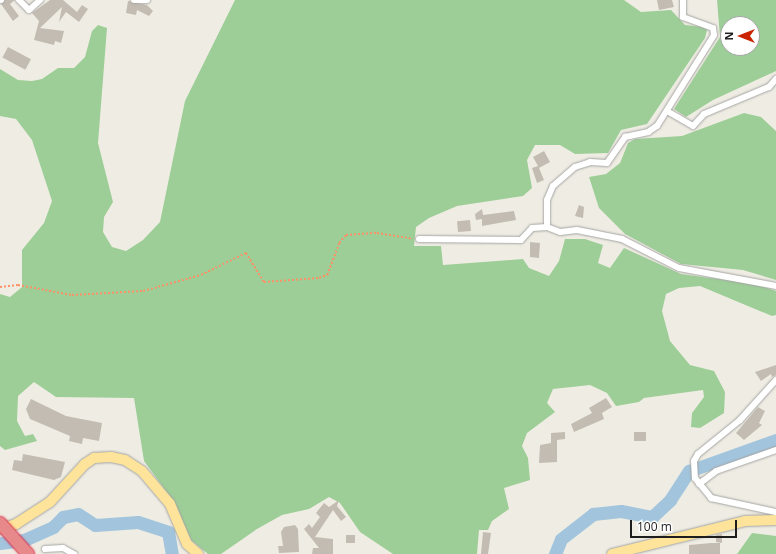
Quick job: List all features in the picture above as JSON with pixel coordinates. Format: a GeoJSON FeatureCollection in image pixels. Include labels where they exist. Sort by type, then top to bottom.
{"type":"FeatureCollection","features":[{"type":"Feature","properties":{"kind":"highway"},"geometry":{"type":"LineString","coordinates":[[0,523],[28,554]]}},
{"type":"Feature","properties":{"kind":"main road"},"geometry":{"type":"LineString","coordinates":[[0,529],[21,521],[50,502],[85,464],[94,458],[111,457],[125,460],[142,471],[170,504],[187,544],[198,554]]}},
{"type":"Feature","properties":{"kind":"main road"},"geometry":{"type":"LineString","coordinates":[[612,554],[745,521],[776,520]]}},
{"type":"Feature","properties":{"kind":"street"},"geometry":{"type":"LineString","coordinates":[[19,0],[29,10],[40,0]]}},
{"type":"Feature","properties":{"kind":"street"},"geometry":{"type":"LineString","coordinates":[[134,0],[147,0]]}},
{"type":"Feature","properties":{"kind":"street"},"geometry":{"type":"LineString","coordinates":[[547,227],[547,200],[562,176],[590,162],[607,163],[625,137],[648,132],[667,112],[714,35],[713,28],[684,17],[683,0]]}},
{"type":"Feature","properties":{"kind":"street"},"geometry":{"type":"LineString","coordinates":[[667,112],[693,126],[704,114],[769,87],[776,79]]}},
{"type":"Feature","properties":{"kind":"street"},"geometry":{"type":"LineString","coordinates":[[419,239],[521,240],[532,228],[547,227],[560,232],[577,230],[622,239],[679,268],[776,286]]}},
{"type":"Feature","properties":{"kind":"street"},"geometry":{"type":"LineString","coordinates":[[776,380],[740,420],[698,454],[694,461],[696,478],[711,498],[776,512]]}},
{"type":"Feature","properties":{"kind":"street"},"geometry":{"type":"LineString","coordinates":[[699,484],[716,471],[776,450]]}},
{"type":"Feature","properties":{"kind":"street"},"geometry":{"type":"LineString","coordinates":[[45,548],[63,548],[74,554]]}},
{"type":"Feature","properties":{"kind":"path"},"geometry":{"type":"LineString","coordinates":[[0,287],[18,285],[72,295],[143,291],[201,275],[246,253],[264,282],[319,278],[327,275],[339,243],[346,235],[377,233],[419,239]]}},
{"type":"Feature","properties":{"kind":"green space"},"geometry":{"type":"Polygon","coordinates":[[[235,0],[624,0],[641,12],[671,10],[685,25],[703,27],[707,30],[705,38],[647,124],[621,130],[608,153],[575,154],[560,145],[535,145],[527,160],[532,188],[523,196],[457,206],[429,218],[416,227],[414,246],[441,246],[443,265],[523,259],[529,268],[549,276],[559,261],[565,239],[585,239],[603,245],[598,263],[610,268],[624,248],[681,274],[755,284],[776,291],[776,315],[772,316],[700,286],[679,288],[666,294],[662,311],[670,341],[690,365],[714,371],[725,392],[724,413],[700,428],[691,427],[692,413],[704,397],[703,390],[644,398],[639,402],[616,406],[607,393],[590,385],[553,389],[547,403],[555,412],[527,433],[522,446],[528,458],[530,480],[504,488],[509,509],[492,521],[488,530],[479,530],[477,554],[393,554],[360,532],[340,503],[329,497],[309,509],[282,515],[257,529],[221,554],[208,554],[191,540],[174,502],[144,461],[134,398],[56,397],[34,382],[18,396],[17,421],[25,436],[33,434],[37,441],[5,450],[0,446],[0,294],[10,297],[22,287],[22,250],[44,223],[52,201],[32,140],[16,119],[0,116],[0,69],[18,80],[32,81],[42,79],[58,68],[74,68],[85,57],[92,31],[98,25],[107,28],[98,143],[113,202],[104,217],[103,232],[112,247],[126,251],[143,240],[160,222],[185,101],[235,0]]]}},
{"type":"Feature","properties":{"kind":"green space"},"geometry":{"type":"Polygon","coordinates":[[[717,0],[776,0],[776,71],[713,100],[686,117],[674,109],[720,37],[717,0]]]}},
{"type":"Feature","properties":{"kind":"green space"},"geometry":{"type":"Polygon","coordinates":[[[744,113],[761,117],[776,131],[776,280],[743,270],[681,264],[625,234],[599,208],[589,177],[606,174],[620,163],[628,143],[635,139],[682,136],[744,113]]]}},
{"type":"Feature","properties":{"kind":"green space"},"geometry":{"type":"Polygon","coordinates":[[[752,533],[776,536],[776,554],[737,554],[752,533]]]}},
{"type":"Feature","properties":{"kind":"building"},"geometry":{"type":"Polygon","coordinates":[[[5,0],[15,0],[10,4],[19,16],[13,21],[1,4],[5,0]]]}},
{"type":"Feature","properties":{"kind":"building"},"geometry":{"type":"Polygon","coordinates":[[[50,0],[63,0],[77,12],[82,5],[88,9],[79,22],[66,12],[59,22],[62,7],[40,28],[64,31],[61,43],[55,41],[54,45],[34,40],[39,21],[32,13],[50,0]]]}},
{"type":"Feature","properties":{"kind":"building"},"geometry":{"type":"Polygon","coordinates":[[[657,0],[672,0],[674,7],[659,10],[657,0]]]}},
{"type":"Feature","properties":{"kind":"building"},"geometry":{"type":"Polygon","coordinates":[[[128,1],[147,5],[153,11],[149,16],[137,10],[136,15],[126,13],[128,1]]]}},
{"type":"Feature","properties":{"kind":"building"},"geometry":{"type":"Polygon","coordinates":[[[8,47],[31,59],[25,70],[2,58],[8,47]]]}},
{"type":"Feature","properties":{"kind":"building"},"geometry":{"type":"Polygon","coordinates":[[[544,151],[550,162],[539,168],[544,180],[537,183],[532,168],[538,166],[533,157],[544,151]]]}},
{"type":"Feature","properties":{"kind":"building"},"geometry":{"type":"Polygon","coordinates":[[[579,205],[584,207],[583,218],[575,216],[579,205]]]}},
{"type":"Feature","properties":{"kind":"building"},"geometry":{"type":"Polygon","coordinates":[[[482,209],[483,215],[514,211],[516,220],[482,226],[482,219],[476,220],[475,214],[482,209]]]}},
{"type":"Feature","properties":{"kind":"building"},"geometry":{"type":"Polygon","coordinates":[[[470,220],[471,231],[458,232],[457,221],[470,220]]]}},
{"type":"Feature","properties":{"kind":"building"},"geometry":{"type":"Polygon","coordinates":[[[530,242],[540,243],[539,258],[530,257],[530,242]]]}},
{"type":"Feature","properties":{"kind":"building"},"geometry":{"type":"Polygon","coordinates":[[[776,365],[776,375],[772,377],[771,374],[761,381],[755,372],[776,365]]]}},
{"type":"Feature","properties":{"kind":"building"},"geometry":{"type":"Polygon","coordinates":[[[606,398],[612,407],[602,413],[604,419],[574,432],[571,424],[592,413],[589,408],[606,398]]]}},
{"type":"Feature","properties":{"kind":"building"},"geometry":{"type":"Polygon","coordinates":[[[31,399],[66,416],[102,423],[99,441],[83,438],[82,444],[69,441],[70,436],[30,419],[26,409],[31,399]]]}},
{"type":"Feature","properties":{"kind":"building"},"geometry":{"type":"Polygon","coordinates":[[[758,407],[765,411],[759,423],[762,425],[744,440],[736,433],[758,407]]]}},
{"type":"Feature","properties":{"kind":"building"},"geometry":{"type":"Polygon","coordinates":[[[565,432],[565,439],[557,440],[557,462],[539,463],[540,445],[551,443],[551,433],[565,432]]]}},
{"type":"Feature","properties":{"kind":"building"},"geometry":{"type":"Polygon","coordinates":[[[634,432],[646,432],[646,441],[634,441],[634,432]]]}},
{"type":"Feature","properties":{"kind":"building"},"geometry":{"type":"Polygon","coordinates":[[[23,454],[65,462],[61,477],[54,480],[12,470],[14,460],[22,461],[23,454]]]}},
{"type":"Feature","properties":{"kind":"building"},"geometry":{"type":"Polygon","coordinates":[[[339,500],[337,506],[346,517],[341,521],[333,510],[315,537],[333,539],[333,554],[312,554],[313,548],[319,548],[304,529],[309,524],[312,528],[320,517],[316,513],[324,503],[329,507],[339,500]]]}},
{"type":"Feature","properties":{"kind":"building"},"geometry":{"type":"Polygon","coordinates":[[[295,525],[298,529],[299,552],[279,553],[278,546],[283,546],[281,532],[284,527],[295,525]]]}},
{"type":"Feature","properties":{"kind":"building"},"geometry":{"type":"Polygon","coordinates":[[[483,532],[491,533],[488,554],[481,554],[483,532]]]}},
{"type":"Feature","properties":{"kind":"building"},"geometry":{"type":"Polygon","coordinates":[[[722,534],[722,543],[716,542],[716,535],[722,534]]]}},
{"type":"Feature","properties":{"kind":"building"},"geometry":{"type":"Polygon","coordinates":[[[346,535],[355,535],[355,543],[346,543],[346,535]]]}},
{"type":"Feature","properties":{"kind":"building"},"geometry":{"type":"Polygon","coordinates":[[[720,543],[720,554],[689,554],[689,545],[720,543]]]}},
{"type":"Feature","properties":{"kind":"waterway"},"geometry":{"type":"LineString","coordinates":[[555,554],[561,539],[593,514],[621,511],[652,517],[670,500],[689,471],[776,440]]}},
{"type":"Feature","properties":{"kind":"waterway"},"geometry":{"type":"LineString","coordinates":[[0,543],[24,540],[53,527],[63,517],[78,514],[95,525],[138,522],[168,532],[172,554]]}}]}
